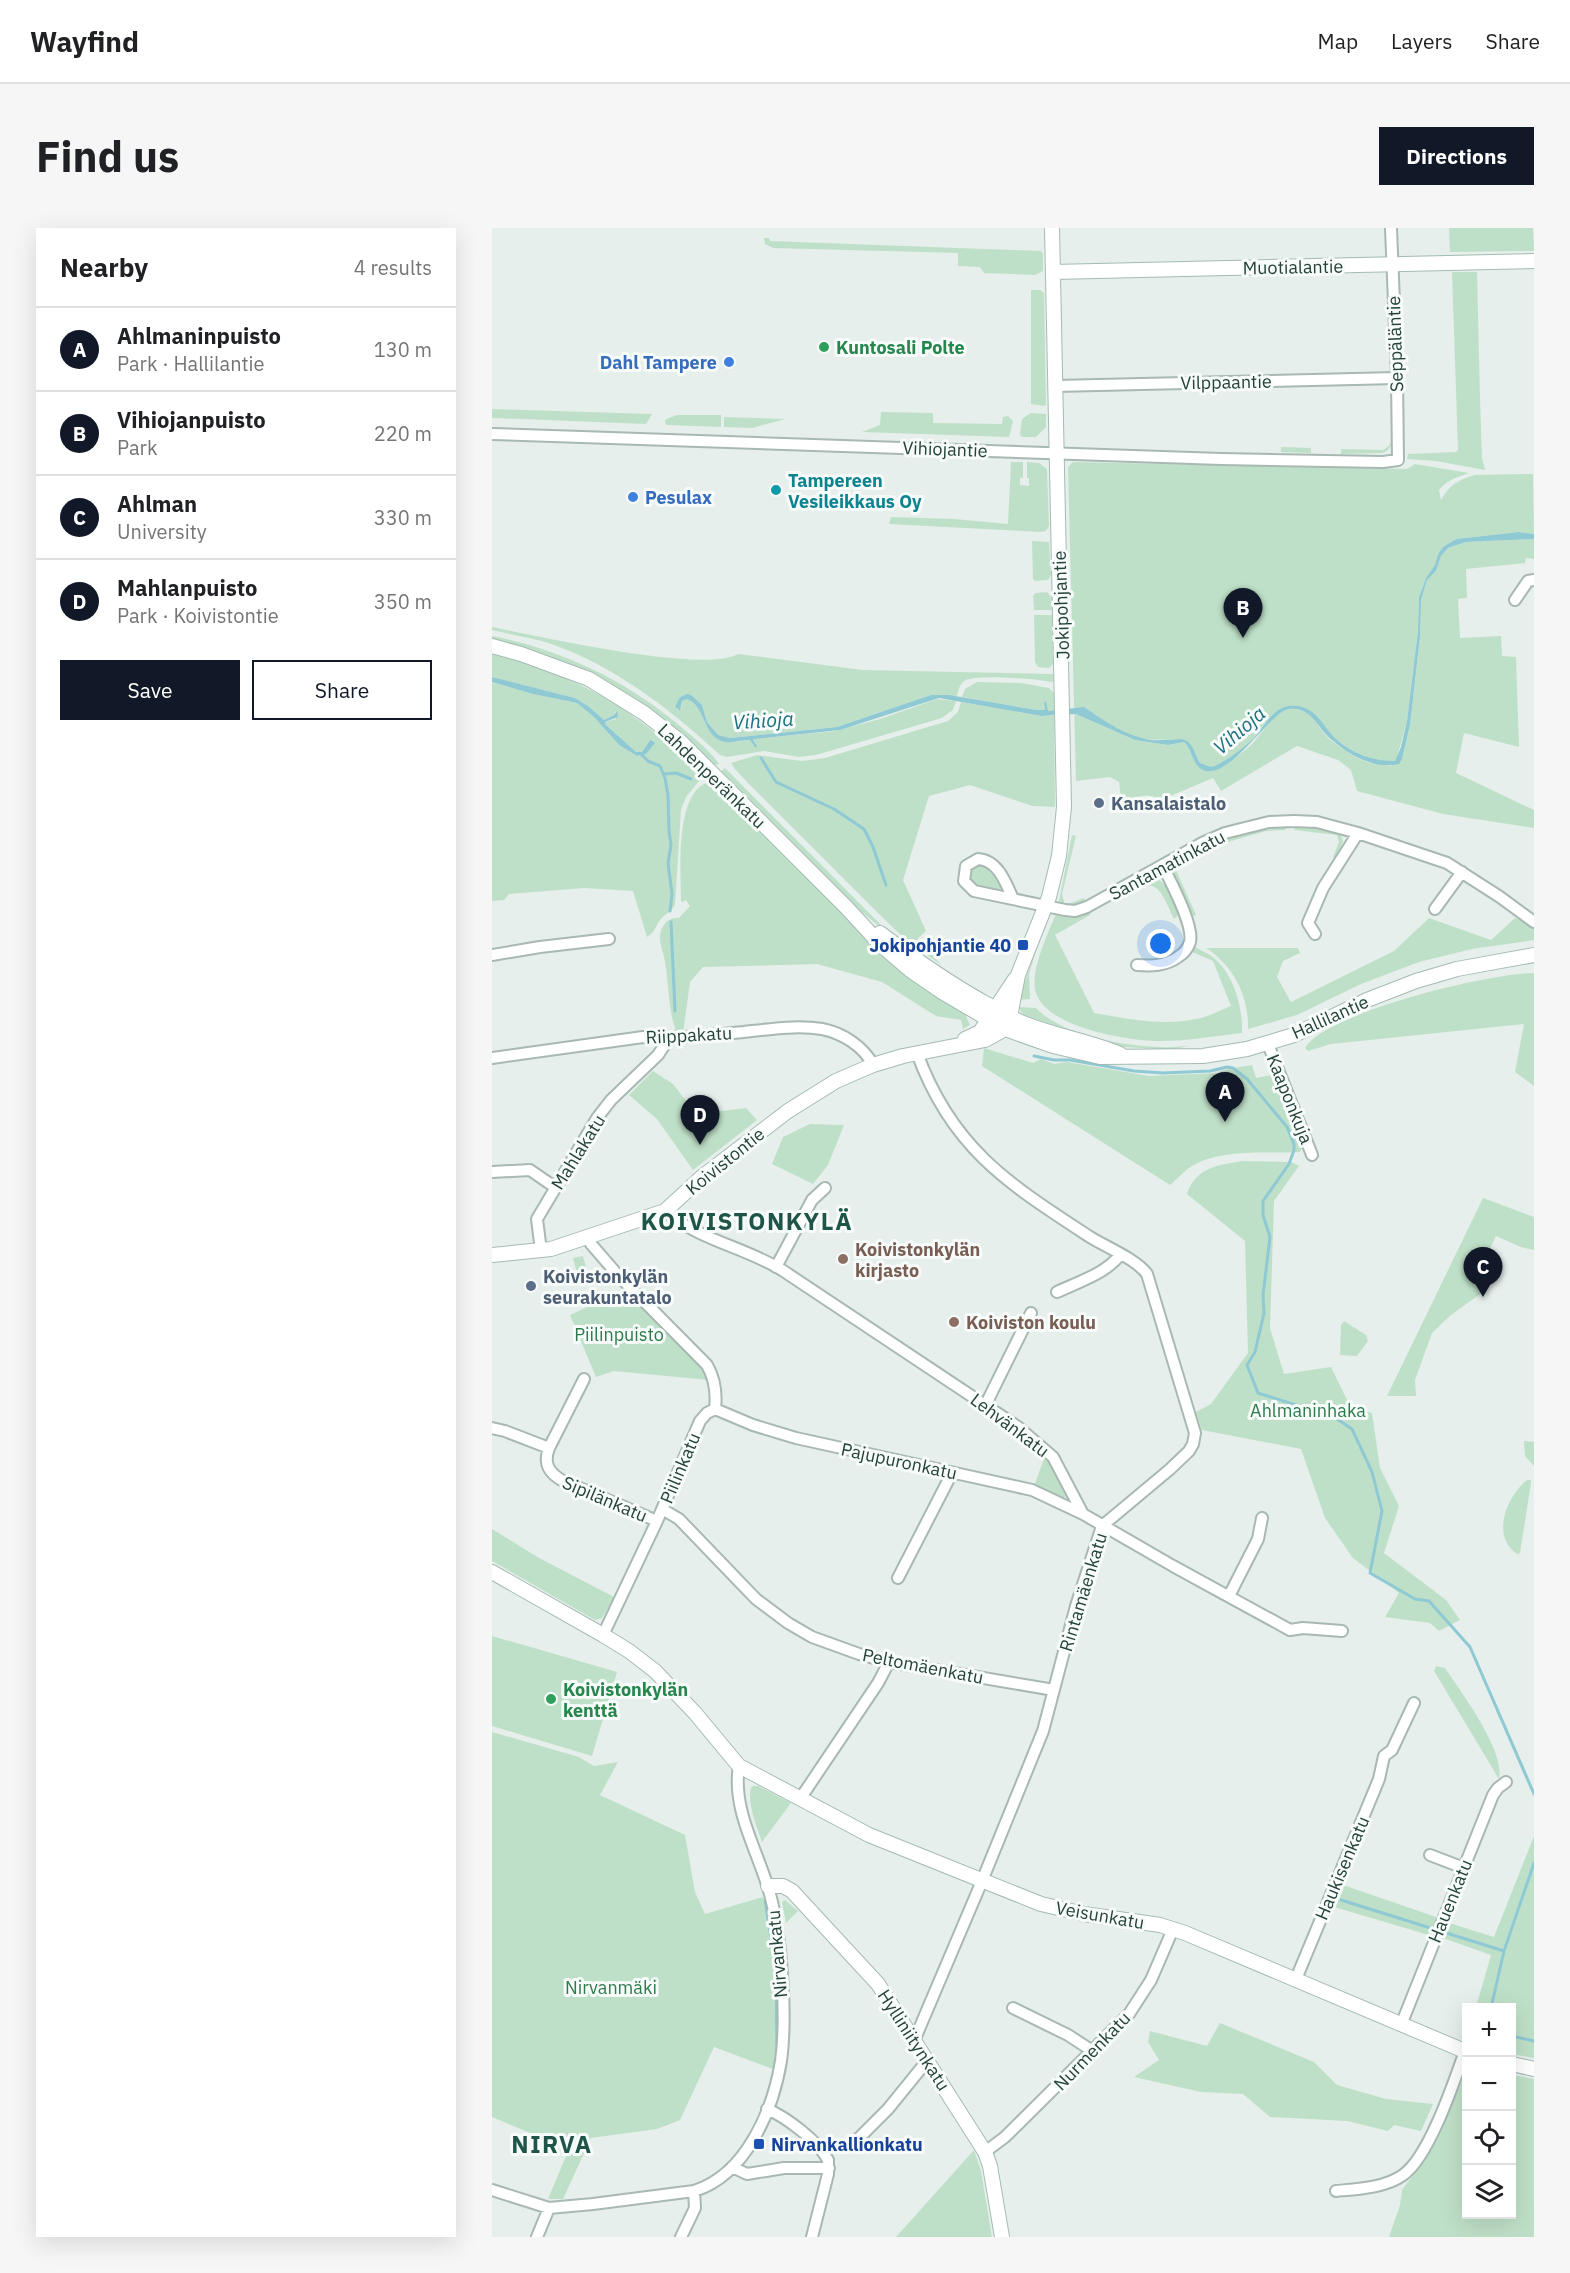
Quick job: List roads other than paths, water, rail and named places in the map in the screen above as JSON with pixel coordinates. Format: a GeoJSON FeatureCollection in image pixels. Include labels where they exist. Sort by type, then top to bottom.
{"type":"FeatureCollection","features":[{"type":"Feature","properties":{"kind":"main road","name":"Jokipohjantie"},"geometry":{"type":"LineString","coordinates":[[1007,1023],[1018,975],[1046,906],[1059,856],[1064,807],[1064,701],[1052,228]]}},
{"type":"Feature","properties":{"kind":"main road","name":"Muotialantie"},"geometry":{"type":"LineString","coordinates":[[1053,272],[1534,261]]}},
{"type":"Feature","properties":{"kind":"main road","name":"Lahdenperänkatu"},"geometry":{"type":"LineString","coordinates":[[492,646],[589,679],[644,713],[681,742],[881,945],[910,970],[942,992],[993,1014]]}},
{"type":"Feature","properties":{"kind":"main road","name":"Hallilantie"},"geometry":{"type":"LineString","coordinates":[[993,1014],[1053,1046],[1100,1057],[1203,1056],[1268,1044],[1294,1035],[1367,1000],[1416,981],[1457,969],[1534,956]]}},
{"type":"Feature","properties":{"kind":"main road","name":"Jokipohjantie"},"geometry":{"type":"LineString","coordinates":[[993,1014],[1018,975]]}},
{"type":"Feature","properties":{"kind":"main road","name":"Koivistontie"},"geometry":{"type":"LineString","coordinates":[[951,1047],[980,1032],[993,1014]]}},
{"type":"Feature","properties":{"kind":"main road","name":"Koivistontie"},"geometry":{"type":"LineString","coordinates":[[492,1255],[541,1251],[665,1210],[704,1176],[788,1111],[836,1081],[873,1065],[917,1053],[985,1040],[1007,1023]]}},
{"type":"Feature","properties":{"kind":"main road"},"geometry":{"type":"LineString","coordinates":[[492,1572],[603,1635],[655,1671],[739,1766]]}},
{"type":"Feature","properties":{"kind":"main road","name":"Veisunkatu"},"geometry":{"type":"LineString","coordinates":[[739,1766],[888,1844],[982,1881],[1062,1909],[1173,1929],[1462,2050]]}},
{"type":"Feature","properties":{"kind":"main road","name":"Hylliniitynkatu"},"geometry":{"type":"LineString","coordinates":[[768,1886],[783,1886],[792,1891],[878,1984],[985,2152],[990,2166],[1002,2237]]}},
{"type":"Feature","properties":{"kind":"main road"},"geometry":{"type":"LineString","coordinates":[[1516,2065],[1534,2069]]}},
{"type":"Feature","properties":{"kind":"street","name":"Seppäläntie"},"geometry":{"type":"LineString","coordinates":[[1390,228],[1397,378],[1398,460]]}},
{"type":"Feature","properties":{"kind":"street","name":"Vilppaantie"},"geometry":{"type":"LineString","coordinates":[[1055,386],[1397,378]]}},
{"type":"Feature","properties":{"kind":"street","name":"Vihiojantie"},"geometry":{"type":"LineString","coordinates":[[492,434],[1232,459],[1383,462],[1398,460]]}},
{"type":"Feature","properties":{"kind":"street"},"geometry":{"type":"LineString","coordinates":[[1515,600],[1528,581],[1534,580]]}},
{"type":"Feature","properties":{"kind":"street","name":"Santamatinkatu"},"geometry":{"type":"LineString","coordinates":[[1013,899],[993,864],[978,859],[966,866],[964,881],[969,888],[988,895],[1072,911],[1080,910],[1219,836],[1269,822],[1294,820],[1317,822],[1432,857],[1462,872],[1534,922]]}},
{"type":"Feature","properties":{"kind":"street"},"geometry":{"type":"LineString","coordinates":[[1315,934],[1310,928],[1308,919],[1323,888],[1358,833]]}},
{"type":"Feature","properties":{"kind":"street"},"geometry":{"type":"LineString","coordinates":[[1137,965],[1157,965],[1176,959],[1190,942],[1188,924],[1163,866]]}},
{"type":"Feature","properties":{"kind":"street"},"geometry":{"type":"LineString","coordinates":[[1435,909],[1462,872]]}},
{"type":"Feature","properties":{"kind":"street"},"geometry":{"type":"LineString","coordinates":[[492,955],[609,939]]}},
{"type":"Feature","properties":{"kind":"street","name":"Riippakatu"},"geometry":{"type":"LineString","coordinates":[[492,1058],[644,1037],[669,1038],[786,1027],[824,1029],[849,1040],[864,1050],[873,1065]]}},
{"type":"Feature","properties":{"kind":"street","name":"Mahlakatu"},"geometry":{"type":"LineString","coordinates":[[541,1251],[537,1219],[597,1118],[611,1100],[658,1055],[669,1038]]}},
{"type":"Feature","properties":{"kind":"street","name":"Kaaponkuja"},"geometry":{"type":"LineString","coordinates":[[1268,1044],[1312,1155]]}},
{"type":"Feature","properties":{"kind":"street","name":"Rintamäenkatu"},"geometry":{"type":"LineString","coordinates":[[914,2040],[1043,1731],[1074,1615],[1102,1526],[1183,1456],[1193,1444],[1195,1433],[1147,1274],[1141,1266],[1119,1255],[1013,1185],[973,1150],[944,1111],[927,1083],[917,1053]]}},
{"type":"Feature","properties":{"kind":"street"},"geometry":{"type":"LineString","coordinates":[[492,1172],[530,1170],[556,1188]]}},
{"type":"Feature","properties":{"kind":"street"},"geometry":{"type":"LineString","coordinates":[[776,1267],[812,1200],[825,1188]]}},
{"type":"Feature","properties":{"kind":"street","name":"Lehvänkatu"},"geometry":{"type":"LineString","coordinates":[[665,1210],[675,1219],[717,1242],[776,1267],[1018,1427],[1053,1457],[1083,1514],[1102,1526],[1290,1630],[1317,1628],[1341,1631]]}},
{"type":"Feature","properties":{"kind":"street"},"geometry":{"type":"LineString","coordinates":[[588,1237],[591,1244],[617,1274],[707,1365],[716,1388],[715,1408]]}},
{"type":"Feature","properties":{"kind":"street"},"geometry":{"type":"LineString","coordinates":[[1057,1292],[1112,1265],[1119,1255]]}},
{"type":"Feature","properties":{"kind":"street"},"geometry":{"type":"LineString","coordinates":[[985,1406],[1031,1313]]}},
{"type":"Feature","properties":{"kind":"street"},"geometry":{"type":"LineString","coordinates":[[492,1428],[549,1448],[584,1379]]}},
{"type":"Feature","properties":{"kind":"street","name":"Pajupuronkatu"},"geometry":{"type":"LineString","coordinates":[[715,1408],[753,1425],[796,1438],[1032,1490],[1083,1514]]}},
{"type":"Feature","properties":{"kind":"street","name":"Piilinkatu"},"geometry":{"type":"LineString","coordinates":[[603,1635],[657,1521],[700,1421],[715,1408]]}},
{"type":"Feature","properties":{"kind":"street","name":"Sipilänkatu"},"geometry":{"type":"LineString","coordinates":[[549,1448],[547,1468],[555,1477],[657,1521]]}},
{"type":"Feature","properties":{"kind":"street"},"geometry":{"type":"LineString","coordinates":[[898,1578],[952,1473]]}},
{"type":"Feature","properties":{"kind":"street","name":"Peltomäenkatu"},"geometry":{"type":"LineString","coordinates":[[662,1509],[679,1519],[756,1599],[788,1623],[834,1646],[889,1662],[1054,1690]]}},
{"type":"Feature","properties":{"kind":"street"},"geometry":{"type":"LineString","coordinates":[[1229,1596],[1257,1539],[1262,1518]]}},
{"type":"Feature","properties":{"kind":"street"},"geometry":{"type":"LineString","coordinates":[[800,1799],[878,1683],[889,1662]]}},
{"type":"Feature","properties":{"kind":"street","name":"Haukisenkatu"},"geometry":{"type":"LineString","coordinates":[[1296,1979],[1379,1779],[1384,1756],[1392,1750],[1414,1703]]}},
{"type":"Feature","properties":{"kind":"street","name":"Nirvankatu"},"geometry":{"type":"LineString","coordinates":[[492,2190],[549,2208],[694,2191],[708,2185],[732,2167],[752,2142],[779,2071],[783,2035],[779,1944],[768,1886],[741,1809],[739,1766]]}},
{"type":"Feature","properties":{"kind":"street","name":"Hauenkatu"},"geometry":{"type":"LineString","coordinates":[[1401,2025],[1493,1795],[1506,1782]]}},
{"type":"Feature","properties":{"kind":"street"},"geometry":{"type":"LineString","coordinates":[[1430,1855],[1464,1868]]}},
{"type":"Feature","properties":{"kind":"street","name":"Nurmenkatu"},"geometry":{"type":"LineString","coordinates":[[985,2152],[1005,2137],[1123,2022],[1140,1998],[1173,1929]]}},
{"type":"Feature","properties":{"kind":"street"},"geometry":{"type":"LineString","coordinates":[[1013,2008],[1068,2034],[1094,2052]]}},
{"type":"Feature","properties":{"kind":"street"},"geometry":{"type":"LineString","coordinates":[[1336,2191],[1386,2182],[1402,2176],[1410,2168],[1433,2129],[1464,2057]]}},
{"type":"Feature","properties":{"kind":"street"},"geometry":{"type":"LineString","coordinates":[[859,2138],[888,2109],[927,2061]]}},
{"type":"Feature","properties":{"kind":"street"},"geometry":{"type":"LineString","coordinates":[[766,2109],[802,2132],[826,2156],[829,2168],[812,2237]]}},
{"type":"Feature","properties":{"kind":"street"},"geometry":{"type":"LineString","coordinates":[[732,2167],[747,2174],[777,2169],[829,2168]]}},
{"type":"Feature","properties":{"kind":"street"},"geometry":{"type":"LineString","coordinates":[[681,2237],[694,2208],[694,2191]]}},
{"type":"Feature","properties":{"kind":"street"},"geometry":{"type":"LineString","coordinates":[[537,2237],[549,2208]]}},
{"type":"Feature","properties":{"kind":"water"},"geometry":{"type":"Polygon","coordinates":[[[1519,532],[1534,534],[1534,539],[1466,542],[1448,548],[1441,556],[1436,571],[1427,580],[1421,600],[1420,637],[1410,725],[1399,764],[1381,765],[1354,756],[1332,740],[1314,719],[1297,709],[1289,709],[1281,713],[1235,758],[1223,767],[1211,771],[1198,766],[1184,742],[1168,745],[1135,740],[1076,714],[1041,716],[939,698],[840,730],[755,739],[753,740],[756,748],[750,740],[726,742],[712,735],[692,702],[686,699],[682,701],[680,711],[675,707],[680,697],[691,695],[702,705],[707,722],[718,735],[730,738],[837,727],[931,695],[949,695],[1037,710],[1045,710],[1046,701],[1048,711],[1084,707],[1116,728],[1142,738],[1185,740],[1192,747],[1200,763],[1211,767],[1239,751],[1257,735],[1268,719],[1278,710],[1298,706],[1317,716],[1336,739],[1356,753],[1379,760],[1395,761],[1407,721],[1418,631],[1419,597],[1438,554],[1443,547],[1456,539],[1519,532]]]}},
{"type":"Feature","properties":{"kind":"water"},"geometry":{"type":"Polygon","coordinates":[[[492,677],[575,698],[604,720],[617,711],[618,717],[605,724],[636,752],[642,752],[651,739],[655,743],[646,754],[637,756],[619,745],[594,717],[577,703],[533,694],[492,682],[492,677]]]}},
{"type":"Feature","properties":{"kind":"waterway"},"geometry":{"type":"LineString","coordinates":[[641,754],[648,761],[660,766],[665,778],[671,845],[668,863],[672,894],[670,911]]}},
{"type":"Feature","properties":{"kind":"waterway"},"geometry":{"type":"LineString","coordinates":[[761,758],[776,782],[834,809],[864,829],[886,885]]}},
{"type":"Feature","properties":{"kind":"waterway"},"geometry":{"type":"LineString","coordinates":[[664,774],[676,773],[691,779]]}},
{"type":"Feature","properties":{"kind":"waterway"},"geometry":{"type":"LineString","coordinates":[[671,922],[675,1011]]}},
{"type":"Feature","properties":{"kind":"waterway"},"geometry":{"type":"LineString","coordinates":[[1034,1056],[1134,1071],[1163,1073],[1233,1068],[1247,1079],[1287,1127],[1294,1150],[1289,1164],[1263,1201],[1263,1215],[1270,1237],[1263,1295],[1264,1313],[1255,1352],[1247,1365],[1258,1393],[1334,1417],[1352,1429],[1372,1472],[1382,1511],[1370,1573],[1415,1599],[1429,1601],[1470,1647],[1534,1794]]}},
{"type":"Feature","properties":{"kind":"waterway"},"geometry":{"type":"LineString","coordinates":[[1492,2003],[1504,1951],[1534,1863]]}},
{"type":"Feature","properties":{"kind":"waterway"},"geometry":{"type":"LineString","coordinates":[[765,1900],[776,1968],[777,2053],[775,2062]]}},
{"type":"Feature","properties":{"kind":"waterway"},"geometry":{"type":"LineString","coordinates":[[1341,1900],[1504,1951]]}},
{"type":"Feature","properties":{"kind":"waterway"},"geometry":{"type":"LineString","coordinates":[[1516,2037],[1534,2041]]}},
{"type":"Feature","properties":{"kind":"place","name":"Kuntosali Polte"},"geometry":{"type":"Point","coordinates":[824,347]}},
{"type":"Feature","properties":{"kind":"place","name":"Dahl Tampere"},"geometry":{"type":"Point","coordinates":[729,362]}},
{"type":"Feature","properties":{"kind":"place","name":"Tampereen Vesileikkaus Oy"},"geometry":{"type":"Point","coordinates":[776,490]}},
{"type":"Feature","properties":{"kind":"place","name":"Pesulax"},"geometry":{"type":"Point","coordinates":[633,497]}},
{"type":"Feature","properties":{"kind":"place","name":"Vihiojanpuisto"},"geometry":{"type":"Point","coordinates":[1243,638]}},
{"type":"Feature","properties":{"kind":"place","name":"Kansalaistalo"},"geometry":{"type":"Point","coordinates":[1099,803]}},
{"type":"Feature","properties":{"kind":"place","name":"Jokipohjantie 40"},"geometry":{"type":"Point","coordinates":[1023,945]}},
{"type":"Feature","properties":{"kind":"place","name":"Ahlmaninpuisto"},"geometry":{"type":"Point","coordinates":[1225,1122]}},
{"type":"Feature","properties":{"kind":"place","name":"Mahlanpuisto"},"geometry":{"type":"Point","coordinates":[700,1145]}},
{"type":"Feature","properties":{"kind":"place","name":"Koivistonkylän kirjasto"},"geometry":{"type":"Point","coordinates":[843,1259]}},
{"type":"Feature","properties":{"kind":"place","name":"Koivistonkylän seurakuntatalo"},"geometry":{"type":"Point","coordinates":[531,1286]}},
{"type":"Feature","properties":{"kind":"place","name":"Ahlman"},"geometry":{"type":"Point","coordinates":[1483,1297]}},
{"type":"Feature","properties":{"kind":"place","name":"Koiviston koulu"},"geometry":{"type":"Point","coordinates":[954,1322]}},
{"type":"Feature","properties":{"kind":"place","name":"Koivistonkylän kenttä"},"geometry":{"type":"Point","coordinates":[551,1699]}},
{"type":"Feature","properties":{"kind":"place","name":"Nirvankallionkatu"},"geometry":{"type":"Point","coordinates":[759,2144]}},
{"type":"Feature","properties":{"kind":"district","name":"KOIVISTONKYLÄ"},"geometry":{"type":"Point","coordinates":[747,1221]}},
{"type":"Feature","properties":{"kind":"district","name":"NIRVA"},"geometry":{"type":"Point","coordinates":[552,2144]}},
{"type":"Feature","properties":{"kind":"water label","name":"Vihioja"},"geometry":{"type":"Point","coordinates":[763,720]}},
{"type":"Feature","properties":{"kind":"water label","name":"Vihioja"},"geometry":{"type":"Point","coordinates":[1239,730]}},
{"type":"Feature","properties":{"kind":"park label","name":"Piilinpuisto"},"geometry":{"type":"Point","coordinates":[619,1334]}},
{"type":"Feature","properties":{"kind":"park label","name":"Ahlmaninhaka"},"geometry":{"type":"Point","coordinates":[1308,1410]}},
{"type":"Feature","properties":{"kind":"park label","name":"Nirvanmäki"},"geometry":{"type":"Point","coordinates":[611,1987]}}]}
